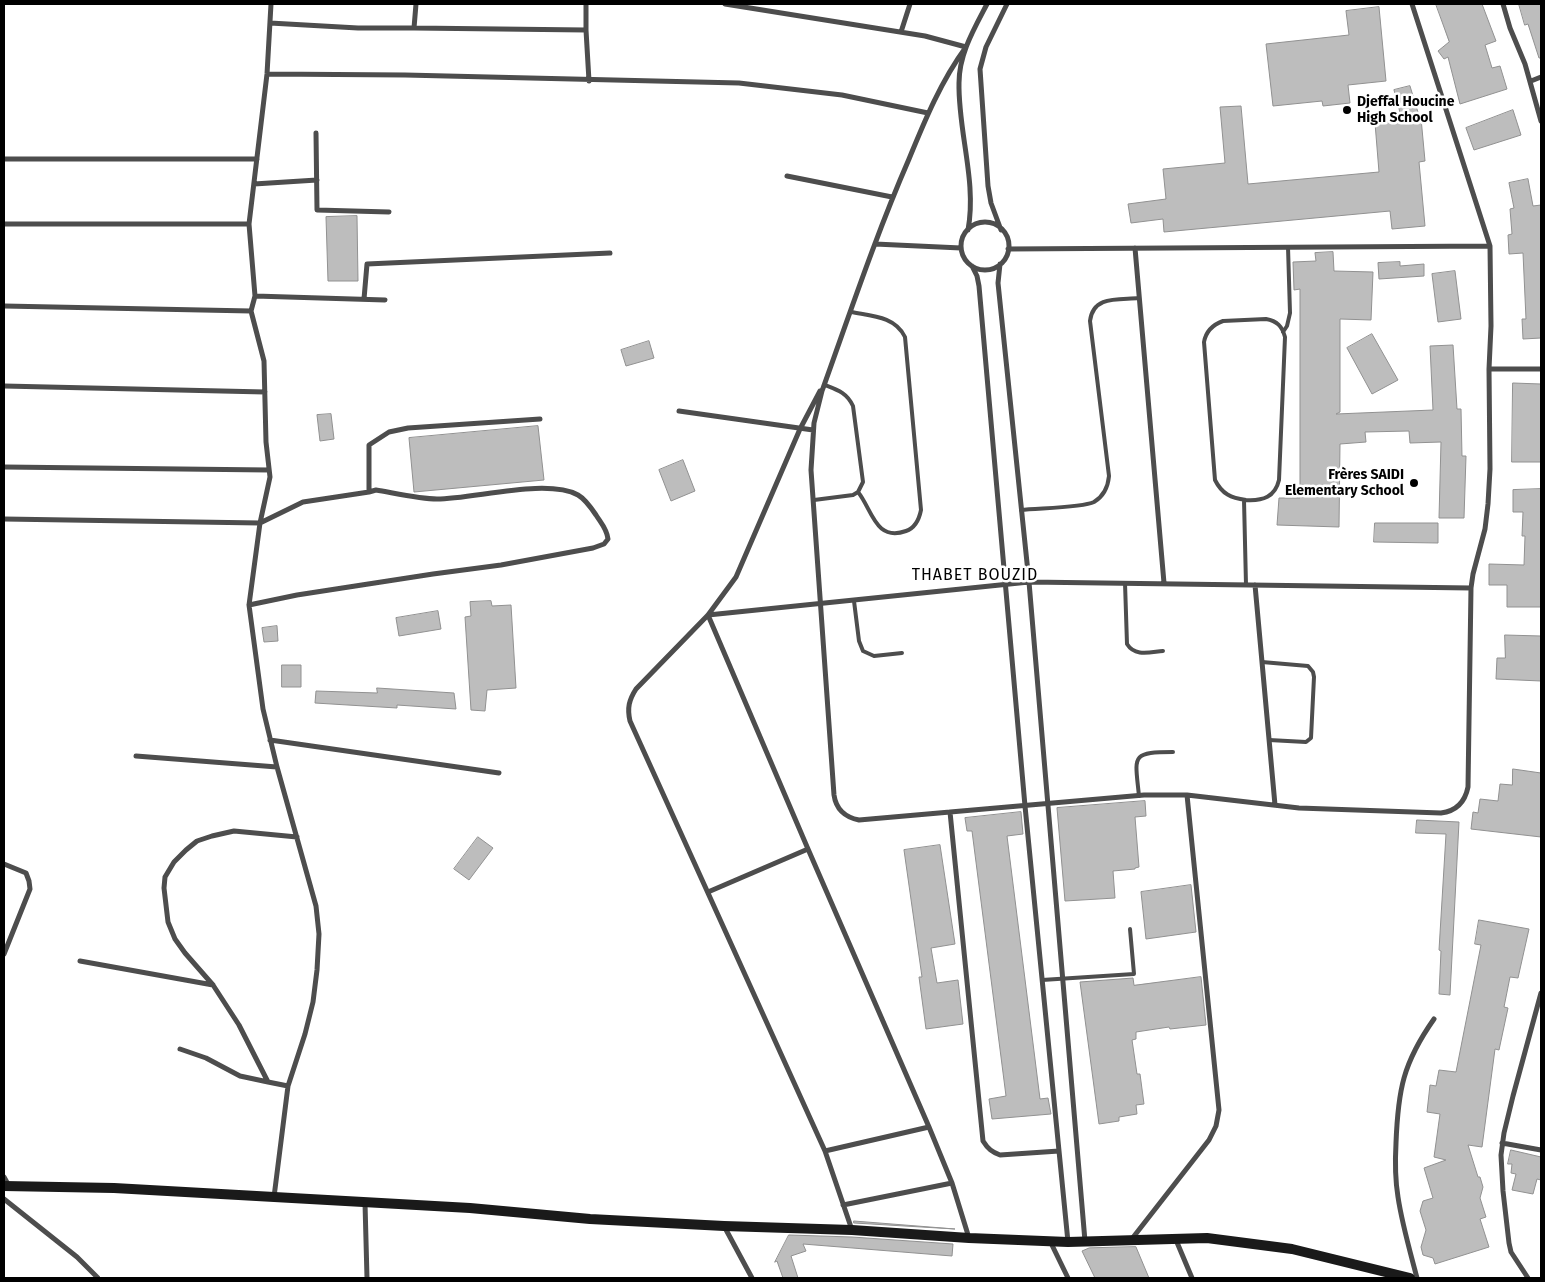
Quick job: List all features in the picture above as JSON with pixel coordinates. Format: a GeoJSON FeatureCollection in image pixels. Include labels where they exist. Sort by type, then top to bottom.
{"type":"FeatureCollection","features":[{"type":"Feature","properties":{"kind":"street"},"geometry":{"type":"LineString","coordinates":[[271,4],[267,74],[249,224],[255,296],[251,311],[264,361],[270,477],[260,522],[249,605],[257,674],[270,740],[316,906],[319,934],[313,1002],[288,1086],[274,1198]]}},
{"type":"Feature","properties":{"kind":"street"},"geometry":{"type":"LineString","coordinates":[[414,28],[416,4]]}},
{"type":"Feature","properties":{"kind":"street"},"geometry":{"type":"LineString","coordinates":[[586,4],[589,80]]}},
{"type":"Feature","properties":{"kind":"street"},"geometry":{"type":"LineString","coordinates":[[725,4],[925,36],[966,47]]}},
{"type":"Feature","properties":{"kind":"street"},"geometry":{"type":"LineString","coordinates":[[901,32],[910,4]]}},
{"type":"Feature","properties":{"kind":"street"},"geometry":{"type":"LineString","coordinates":[[987,4],[966,47],[949,72],[928,113],[892,197],[825,385],[813,430],[811,456],[834,795],[837,807],[845,816],[859,820],[1139,796],[1187,795],[1299,808],[1441,813],[1454,810],[1464,800],[1468,787],[1471,588],[1485,529],[1490,469],[1490,246],[1412,4]]}},
{"type":"Feature","properties":{"kind":"street"},"geometry":{"type":"LineString","coordinates":[[972,266],[986,270],[1000,264],[1007,255],[1008,249],[1007,239],[991,203],[988,186],[980,69],[986,47],[1007,4]]}},
{"type":"Feature","properties":{"kind":"street"},"geometry":{"type":"LineString","coordinates":[[1503,4],[1510,28],[1531,81],[1541,121]]}},
{"type":"Feature","properties":{"kind":"street"},"geometry":{"type":"LineString","coordinates":[[270,23],[358,28],[586,30]]}},
{"type":"Feature","properties":{"kind":"street"},"geometry":{"type":"LineString","coordinates":[[966,47],[959,82],[970,195],[968,230]]}},
{"type":"Feature","properties":{"kind":"street"},"geometry":{"type":"LineString","coordinates":[[267,74],[405,75],[738,83],[842,95],[928,113]]}},
{"type":"Feature","properties":{"kind":"street"},"geometry":{"type":"LineString","coordinates":[[1531,81],[1541,77]]}},
{"type":"Feature","properties":{"kind":"street"},"geometry":{"type":"LineString","coordinates":[[316,133],[317,210],[389,212]]}},
{"type":"Feature","properties":{"kind":"street"},"geometry":{"type":"LineString","coordinates":[[4,159],[257,159]]}},
{"type":"Feature","properties":{"kind":"street"},"geometry":{"type":"LineString","coordinates":[[787,176],[892,197]]}},
{"type":"Feature","properties":{"kind":"street"},"geometry":{"type":"LineString","coordinates":[[254,184],[317,180]]}},
{"type":"Feature","properties":{"kind":"street"},"geometry":{"type":"LineString","coordinates":[[1002,230],[997,226],[984,222],[972,226],[962,238],[961,248],[964,258],[972,266],[977,276],[979,286],[1004,584],[1068,1242]]}},
{"type":"Feature","properties":{"kind":"street"},"geometry":{"type":"LineString","coordinates":[[4,224],[249,224]]}},
{"type":"Feature","properties":{"kind":"street"},"geometry":{"type":"LineString","coordinates":[[875,244],[961,248]]}},
{"type":"Feature","properties":{"kind":"street"},"geometry":{"type":"LineString","coordinates":[[1008,249],[1490,246]]}},
{"type":"Feature","properties":{"kind":"street"},"geometry":{"type":"LineString","coordinates":[[1135,248],[1164,583]]}},
{"type":"Feature","properties":{"kind":"street"},"geometry":{"type":"LineString","coordinates":[[364,299],[368,264],[610,253]]}},
{"type":"Feature","properties":{"kind":"street"},"geometry":{"type":"LineString","coordinates":[[1000,264],[998,283],[1029,582],[1085,1241]]}},
{"type":"Feature","properties":{"kind":"street"},"geometry":{"type":"LineString","coordinates":[[255,296],[385,300]]}},
{"type":"Feature","properties":{"kind":"street"},"geometry":{"type":"LineString","coordinates":[[4,306],[251,311]]}},
{"type":"Feature","properties":{"kind":"street"},"geometry":{"type":"LineString","coordinates":[[1489,369],[1541,369]]}},
{"type":"Feature","properties":{"kind":"street"},"geometry":{"type":"LineString","coordinates":[[825,385],[800,429],[742,567],[730,587],[708,614],[636,690],[630,699],[628,710],[630,720],[825,1151],[852,1230]]}},
{"type":"Feature","properties":{"kind":"street"},"geometry":{"type":"LineString","coordinates":[[4,386],[265,392]]}},
{"type":"Feature","properties":{"kind":"street"},"geometry":{"type":"LineString","coordinates":[[679,411],[813,430]]}},
{"type":"Feature","properties":{"kind":"street"},"geometry":{"type":"LineString","coordinates":[[369,492],[369,445],[389,432],[408,428],[540,419]]}},
{"type":"Feature","properties":{"kind":"street"},"geometry":{"type":"LineString","coordinates":[[4,468],[269,470]]}},
{"type":"Feature","properties":{"kind":"street"},"geometry":{"type":"LineString","coordinates":[[4,518],[260,522],[303,502],[376,490],[435,499],[468,497],[526,488],[561,490],[578,496],[593,510],[604,527],[608,539],[604,544],[593,548],[501,565],[297,595],[249,605]]}},
{"type":"Feature","properties":{"kind":"street"},"geometry":{"type":"LineString","coordinates":[[708,614],[854,601],[1029,582],[1471,588]]}},
{"type":"Feature","properties":{"kind":"street"},"geometry":{"type":"LineString","coordinates":[[1255,585],[1275,806]]}},
{"type":"Feature","properties":{"kind":"street"},"geometry":{"type":"LineString","coordinates":[[708,614],[929,1127],[952,1182],[969,1238]]}},
{"type":"Feature","properties":{"kind":"street"},"geometry":{"type":"LineString","coordinates":[[270,740],[499,773]]}},
{"type":"Feature","properties":{"kind":"street"},"geometry":{"type":"LineString","coordinates":[[136,756],[277,767]]}},
{"type":"Feature","properties":{"kind":"street"},"geometry":{"type":"LineString","coordinates":[[1131,1240],[1209,1140],[1218,1118],[1219,1102],[1187,795]]}},
{"type":"Feature","properties":{"kind":"street"},"geometry":{"type":"LineString","coordinates":[[950,812],[983,1141],[993,1153],[1000,1155],[1059,1151]]}},
{"type":"Feature","properties":{"kind":"street"},"geometry":{"type":"LineString","coordinates":[[268,1082],[240,1025],[213,985],[175,939],[168,922],[164,888],[165,877],[174,862],[186,850],[198,841],[212,836],[234,831],[297,837]]}},
{"type":"Feature","properties":{"kind":"street"},"geometry":{"type":"LineString","coordinates":[[708,892],[808,849]]}},
{"type":"Feature","properties":{"kind":"street"},"geometry":{"type":"LineString","coordinates":[[4,864],[26,873],[30,885],[4,954]]}},
{"type":"Feature","properties":{"kind":"street"},"geometry":{"type":"LineString","coordinates":[[80,962],[213,985]]}},
{"type":"Feature","properties":{"kind":"street"},"geometry":{"type":"LineString","coordinates":[[1528,1278],[1511,1252],[1509,1243],[1503,1191],[1502,1143],[1541,993]]}},
{"type":"Feature","properties":{"kind":"street"},"geometry":{"type":"LineString","coordinates":[[1416,1278],[1398,1197],[1395,1174],[1397,1108],[1405,1071],[1418,1041],[1434,1019]]}},
{"type":"Feature","properties":{"kind":"street"},"geometry":{"type":"LineString","coordinates":[[180,1048],[206,1058],[240,1076],[288,1086]]}},
{"type":"Feature","properties":{"kind":"street"},"geometry":{"type":"LineString","coordinates":[[825,1151],[929,1127]]}},
{"type":"Feature","properties":{"kind":"street"},"geometry":{"type":"LineString","coordinates":[[1502,1143],[1541,1150]]}},
{"type":"Feature","properties":{"kind":"street"},"geometry":{"type":"LineString","coordinates":[[4,1177],[7,1186],[114,1188],[470,1208],[590,1219],[724,1226],[852,1230],[1068,1242],[1207,1238],[1292,1249],[1410,1278]]}},
{"type":"Feature","properties":{"kind":"street"},"geometry":{"type":"LineString","coordinates":[[843,1205],[952,1182]]}},
{"type":"Feature","properties":{"kind":"street"},"geometry":{"type":"LineString","coordinates":[[4,1199],[78,1257],[98,1278]]}},
{"type":"Feature","properties":{"kind":"street"},"geometry":{"type":"LineString","coordinates":[[365,1203],[367,1278]]}},
{"type":"Feature","properties":{"kind":"street"},"geometry":{"type":"LineString","coordinates":[[724,1226],[752,1278]]}},
{"type":"Feature","properties":{"kind":"street"},"geometry":{"type":"LineString","coordinates":[[1175,1238],[1192,1278]]}},
{"type":"Feature","properties":{"kind":"street"},"geometry":{"type":"LineString","coordinates":[[1050,1241],[1068,1278]]}},
{"type":"Feature","properties":{"kind":"lane"},"geometry":{"type":"LineString","coordinates":[[1284,332],[1288,326],[1290,313],[1288,247]]}},
{"type":"Feature","properties":{"kind":"lane"},"geometry":{"type":"LineString","coordinates":[[1021,510],[1089,504],[1100,498],[1107,488],[1109,476],[1090,321],[1091,315],[1093,309],[1102,302],[1139,298]]}},
{"type":"Feature","properties":{"kind":"lane"},"geometry":{"type":"LineString","coordinates":[[851,312],[888,320],[898,326],[904,337],[920,510],[918,521],[910,530],[904,532],[892,534],[882,530],[874,522],[867,505],[858,492]]}},
{"type":"Feature","properties":{"kind":"lane"},"geometry":{"type":"LineString","coordinates":[[1266,319],[1277,323],[1284,332],[1285,342],[1278,485],[1267,498],[1244,500],[1228,496],[1215,480],[1204,342],[1205,335],[1213,326],[1223,321],[1266,319]]}},
{"type":"Feature","properties":{"kind":"lane"},"geometry":{"type":"LineString","coordinates":[[814,500],[848,496],[858,492],[863,482],[851,400],[842,391],[825,385]]}},
{"type":"Feature","properties":{"kind":"lane"},"geometry":{"type":"LineString","coordinates":[[1244,500],[1246,584]]}},
{"type":"Feature","properties":{"kind":"lane"},"geometry":{"type":"LineString","coordinates":[[1125,582],[1127,644],[1138,653],[1163,651]]}},
{"type":"Feature","properties":{"kind":"lane"},"geometry":{"type":"LineString","coordinates":[[854,601],[858,640],[863,651],[874,656],[902,653]]}},
{"type":"Feature","properties":{"kind":"lane"},"geometry":{"type":"LineString","coordinates":[[1262,662],[1308,666],[1313,672],[1314,677],[1311,738],[1306,742],[1269,740]]}},
{"type":"Feature","properties":{"kind":"lane"},"geometry":{"type":"LineString","coordinates":[[1139,796],[1136,765],[1140,757],[1148,753],[1173,752]]}},
{"type":"Feature","properties":{"kind":"lane"},"geometry":{"type":"LineString","coordinates":[[1042,980],[1134,974],[1130,929]]}},
{"type":"Feature","properties":{"kind":"building"},"geometry":{"type":"Polygon","coordinates":[[[1436,4],[1482,4],[1496,41],[1485,45],[1492,68],[1500,66],[1507,89],[1460,104],[1448,57],[1444,59],[1438,51],[1449,42],[1436,4]]]}},
{"type":"Feature","properties":{"kind":"building"},"geometry":{"type":"Polygon","coordinates":[[[1519,4],[1541,4],[1541,58],[1539,58],[1528,24],[1525,25],[1519,4]]]}},
{"type":"Feature","properties":{"kind":"building"},"geometry":{"type":"Polygon","coordinates":[[[1379,7],[1386,81],[1348,85],[1350,103],[1323,106],[1322,101],[1273,106],[1266,44],[1349,35],[1346,11],[1379,7]]]}},
{"type":"Feature","properties":{"kind":"building"},"geometry":{"type":"Polygon","coordinates":[[[1410,86],[1421,118],[1425,161],[1419,162],[1425,226],[1392,229],[1390,211],[1164,232],[1163,219],[1131,223],[1128,204],[1166,199],[1163,169],[1225,163],[1220,107],[1241,106],[1248,184],[1379,172],[1375,123],[1402,120],[1394,90],[1410,86]]]}},
{"type":"Feature","properties":{"kind":"building"},"geometry":{"type":"Polygon","coordinates":[[[1513,110],[1521,135],[1474,150],[1466,128],[1513,110]]]}},
{"type":"Feature","properties":{"kind":"building"},"geometry":{"type":"Polygon","coordinates":[[[1528,179],[1533,206],[1541,205],[1541,338],[1523,339],[1522,319],[1526,319],[1523,253],[1509,254],[1508,235],[1512,234],[1510,209],[1514,208],[1509,183],[1528,179]]]}},
{"type":"Feature","properties":{"kind":"building"},"geometry":{"type":"Polygon","coordinates":[[[357,216],[358,281],[328,281],[326,217],[357,216]]]}},
{"type":"Feature","properties":{"kind":"building"},"geometry":{"type":"Polygon","coordinates":[[[1333,252],[1334,271],[1373,272],[1371,320],[1340,319],[1340,412],[1336,414],[1433,410],[1430,346],[1453,345],[1457,409],[1461,409],[1462,456],[1466,456],[1464,518],[1439,518],[1441,442],[1410,443],[1409,431],[1365,432],[1366,442],[1340,444],[1339,527],[1277,525],[1279,498],[1300,498],[1300,289],[1294,290],[1293,262],[1316,261],[1315,253],[1333,252]]]}},
{"type":"Feature","properties":{"kind":"building"},"geometry":{"type":"Polygon","coordinates":[[[1400,262],[1400,266],[1424,264],[1424,276],[1379,279],[1378,263],[1400,262]]]}},
{"type":"Feature","properties":{"kind":"building"},"geometry":{"type":"Polygon","coordinates":[[[1455,271],[1461,319],[1438,322],[1432,274],[1455,271]]]}},
{"type":"Feature","properties":{"kind":"building"},"geometry":{"type":"Polygon","coordinates":[[[1372,334],[1398,380],[1372,394],[1347,348],[1372,334]]]}},
{"type":"Feature","properties":{"kind":"building"},"geometry":{"type":"Polygon","coordinates":[[[649,341],[654,358],[626,366],[621,350],[649,341]]]}},
{"type":"Feature","properties":{"kind":"building"},"geometry":{"type":"Polygon","coordinates":[[[1513,383],[1541,384],[1541,462],[1512,462],[1513,383]]]}},
{"type":"Feature","properties":{"kind":"building"},"geometry":{"type":"Polygon","coordinates":[[[331,414],[334,439],[320,441],[317,415],[331,414]]]}},
{"type":"Feature","properties":{"kind":"building"},"geometry":{"type":"Polygon","coordinates":[[[538,426],[544,480],[414,492],[409,438],[538,426]]]}},
{"type":"Feature","properties":{"kind":"building"},"geometry":{"type":"Polygon","coordinates":[[[683,460],[695,491],[671,501],[659,470],[683,460]]]}},
{"type":"Feature","properties":{"kind":"building"},"geometry":{"type":"Polygon","coordinates":[[[1541,489],[1541,607],[1507,607],[1507,585],[1489,585],[1489,564],[1524,565],[1525,536],[1522,536],[1523,512],[1513,512],[1513,490],[1541,489]]]}},
{"type":"Feature","properties":{"kind":"building"},"geometry":{"type":"Polygon","coordinates":[[[1375,523],[1438,523],[1438,543],[1374,542],[1375,523]]]}},
{"type":"Feature","properties":{"kind":"building"},"geometry":{"type":"Polygon","coordinates":[[[491,601],[492,606],[511,605],[516,688],[487,690],[485,711],[471,710],[465,617],[471,616],[470,602],[491,601]]]}},
{"type":"Feature","properties":{"kind":"building"},"geometry":{"type":"Polygon","coordinates":[[[438,611],[441,629],[399,636],[396,618],[438,611]]]}},
{"type":"Feature","properties":{"kind":"building"},"geometry":{"type":"Polygon","coordinates":[[[277,626],[278,641],[264,642],[262,628],[277,626]]]}},
{"type":"Feature","properties":{"kind":"building"},"geometry":{"type":"Polygon","coordinates":[[[1505,635],[1541,636],[1541,681],[1496,679],[1497,658],[1505,658],[1505,635]]]}},
{"type":"Feature","properties":{"kind":"building"},"geometry":{"type":"Polygon","coordinates":[[[282,665],[301,665],[301,687],[282,687],[282,665]]]}},
{"type":"Feature","properties":{"kind":"building"},"geometry":{"type":"Polygon","coordinates":[[[377,688],[454,693],[456,709],[397,705],[397,708],[315,703],[316,691],[377,693],[377,688]]]}},
{"type":"Feature","properties":{"kind":"building"},"geometry":{"type":"Polygon","coordinates":[[[1513,769],[1541,773],[1541,837],[1471,829],[1473,812],[1478,813],[1480,799],[1498,801],[1500,784],[1512,785],[1513,769]]]}},
{"type":"Feature","properties":{"kind":"building"},"geometry":{"type":"Polygon","coordinates":[[[1145,801],[1146,816],[1135,817],[1139,867],[1113,871],[1115,898],[1065,901],[1057,808],[1145,801]]]}},
{"type":"Feature","properties":{"kind":"building"},"geometry":{"type":"Polygon","coordinates":[[[1021,812],[1023,834],[1007,836],[1040,1099],[1048,1098],[1051,1114],[992,1119],[989,1099],[1006,1096],[972,831],[967,831],[965,818],[1021,812]]]}},
{"type":"Feature","properties":{"kind":"building"},"geometry":{"type":"Polygon","coordinates":[[[1417,820],[1459,822],[1450,995],[1439,994],[1441,951],[1439,950],[1446,834],[1416,833],[1417,820]]]}},
{"type":"Feature","properties":{"kind":"building"},"geometry":{"type":"Polygon","coordinates":[[[478,837],[493,848],[469,880],[454,869],[478,837]]]}},
{"type":"Feature","properties":{"kind":"building"},"geometry":{"type":"Polygon","coordinates":[[[940,845],[955,944],[931,948],[937,983],[958,980],[963,1024],[926,1029],[919,977],[922,977],[904,850],[940,845]]]}},
{"type":"Feature","properties":{"kind":"building"},"geometry":{"type":"Polygon","coordinates":[[[1191,885],[1196,932],[1146,939],[1141,892],[1191,885]]]}},
{"type":"Feature","properties":{"kind":"building"},"geometry":{"type":"Polygon","coordinates":[[[1479,920],[1529,929],[1518,978],[1510,977],[1504,1007],[1508,1008],[1499,1050],[1495,1049],[1482,1147],[1468,1145],[1483,1187],[1480,1198],[1486,1217],[1480,1219],[1489,1247],[1435,1264],[1433,1258],[1423,1255],[1421,1247],[1426,1230],[1420,1211],[1423,1201],[1433,1198],[1424,1168],[1446,1160],[1434,1157],[1440,1114],[1427,1112],[1430,1085],[1436,1086],[1439,1070],[1456,1072],[1481,945],[1475,944],[1479,920]]]}},
{"type":"Feature","properties":{"kind":"building"},"geometry":{"type":"Polygon","coordinates":[[[1201,977],[1206,1025],[1170,1029],[1169,1027],[1136,1032],[1136,1039],[1132,1040],[1137,1074],[1140,1074],[1144,1104],[1136,1105],[1137,1114],[1119,1117],[1119,1121],[1099,1124],[1080,982],[1133,978],[1134,985],[1201,977]]]}},
{"type":"Feature","properties":{"kind":"building"},"geometry":{"type":"Polygon","coordinates":[[[1511,1150],[1541,1157],[1541,1180],[1537,1179],[1533,1194],[1512,1190],[1516,1174],[1511,1173],[1512,1164],[1508,1164],[1511,1150]]]}},
{"type":"Feature","properties":{"kind":"building"},"geometry":{"type":"Polygon","coordinates":[[[854,1221],[955,1229],[854,1223],[854,1221]]]}},
{"type":"Feature","properties":{"kind":"building"},"geometry":{"type":"Polygon","coordinates":[[[789,1235],[953,1244],[952,1256],[803,1244],[806,1251],[791,1256],[798,1278],[783,1278],[777,1261],[775,1262],[789,1235]]]}},
{"type":"Feature","properties":{"kind":"building"},"geometry":{"type":"Polygon","coordinates":[[[1136,1247],[1149,1278],[1095,1278],[1082,1251],[1089,1248],[1136,1247]]]}},
{"type":"Feature","properties":{"kind":"place","name":"Djeffal Houcine High School"},"geometry":{"type":"Point","coordinates":[1347,110]}},
{"type":"Feature","properties":{"kind":"place","name":"Frères SAIDI Elementary School"},"geometry":{"type":"Point","coordinates":[1414,483]}},
{"type":"Feature","properties":{"kind":"district","name":"THABET BOUZID"},"geometry":{"type":"Point","coordinates":[975,576]}}]}
